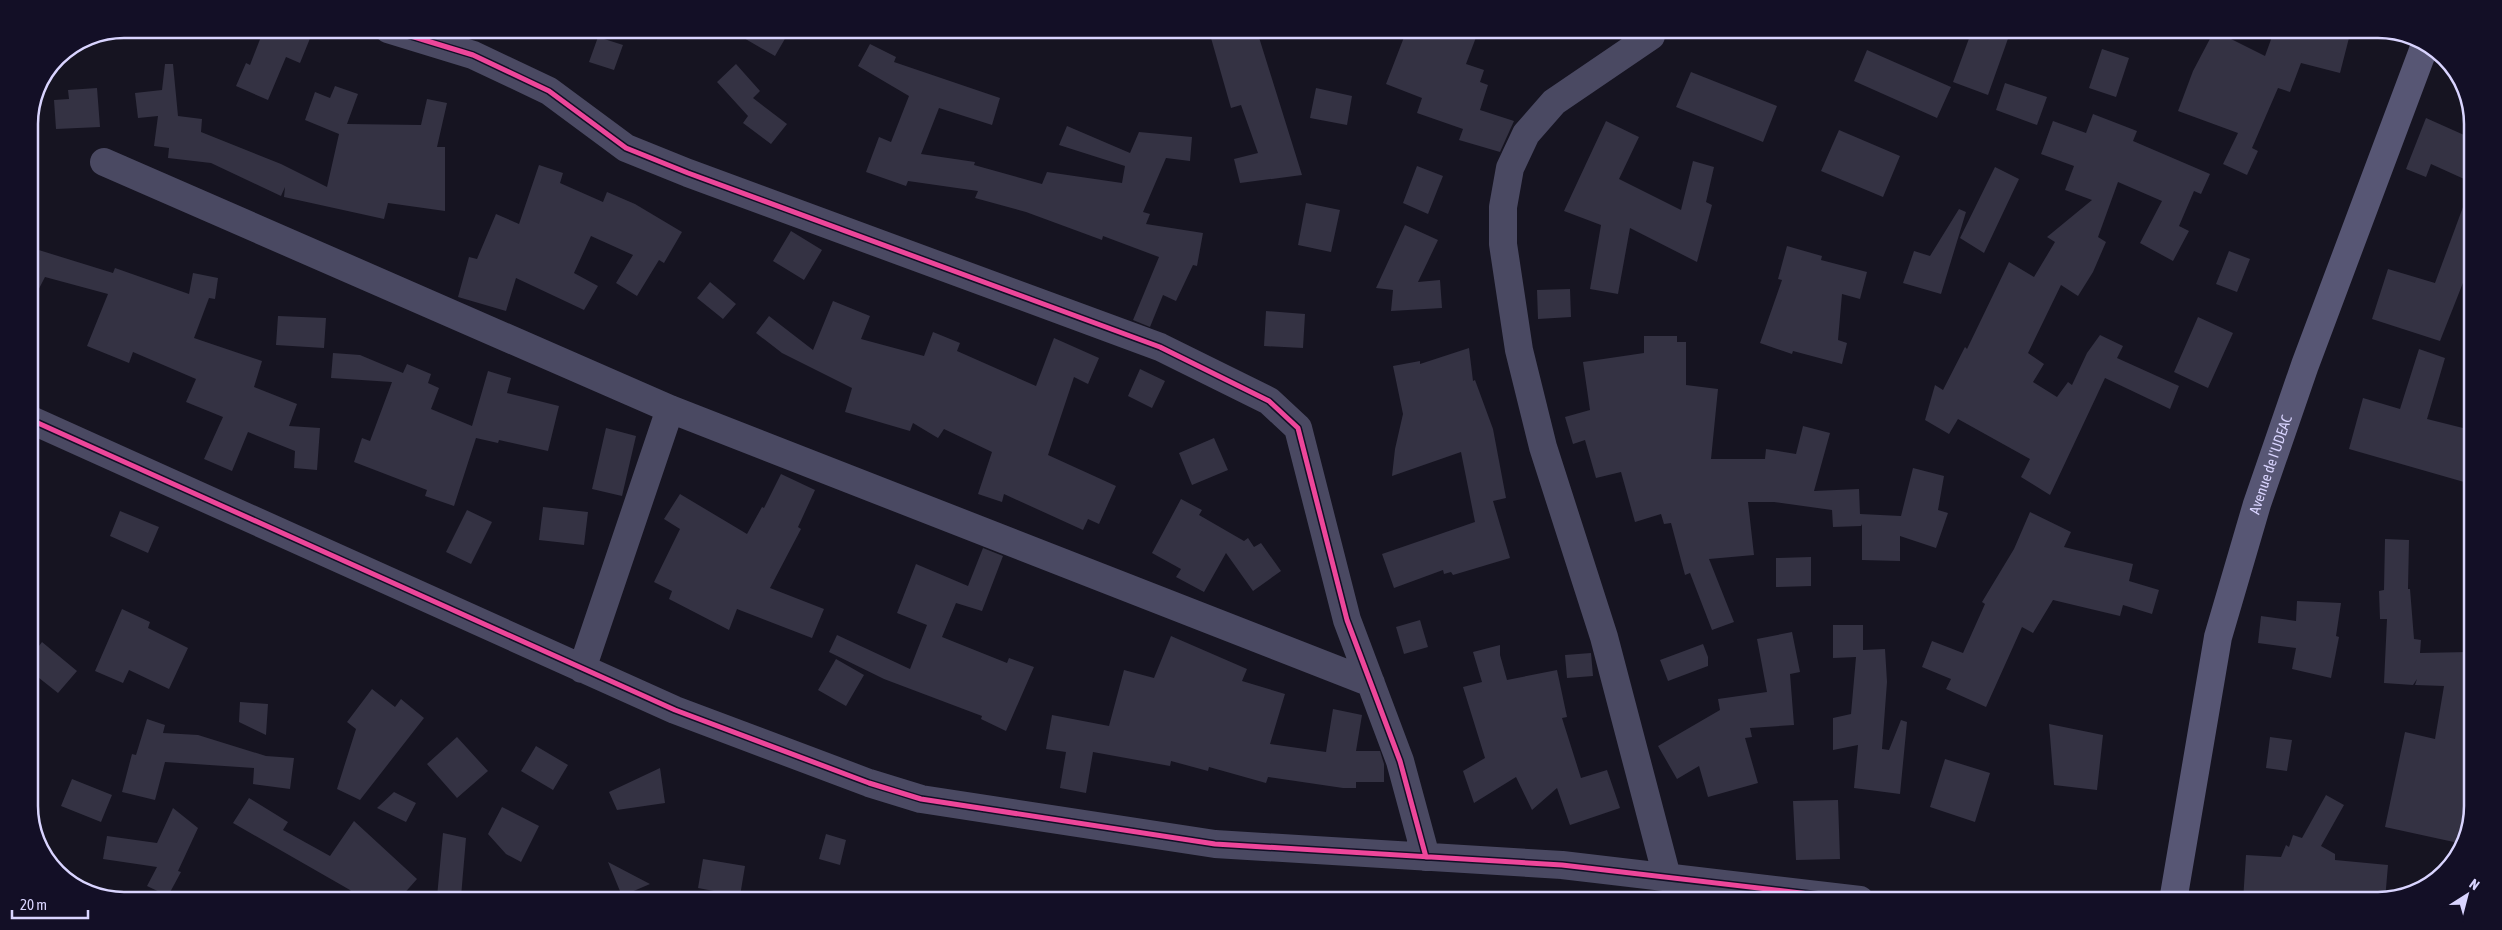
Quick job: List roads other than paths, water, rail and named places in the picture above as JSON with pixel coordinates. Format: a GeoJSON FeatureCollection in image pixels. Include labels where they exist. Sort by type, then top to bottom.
{"type":"FeatureCollection","features":[{"type":"Feature","properties":{"kind":"main road","name":"Avenue de I'UDEAC"},"geometry":{"type":"LineString","coordinates":[[2175,892],[2218,637],[2256,504],[2305,365],[2423,50]]}},
{"type":"Feature","properties":{"kind":"street"},"geometry":{"type":"LineString","coordinates":[[417,38],[472,55],[548,91],[626,148],[688,174],[1160,347],[1269,401],[1298,428],[1347,620],[1400,760],[1426,857]]}},
{"type":"Feature","properties":{"kind":"street"},"geometry":{"type":"LineString","coordinates":[[1648,38],[1554,102],[1526,134],[1510,168],[1503,207],[1503,244],[1519,350],[1543,447],[1604,637],[1667,877]]}},
{"type":"Feature","properties":{"kind":"street"},"geometry":{"type":"LineString","coordinates":[[104,162],[670,409],[1370,683]]}},
{"type":"Feature","properties":{"kind":"street"},"geometry":{"type":"LineString","coordinates":[[582,669],[670,409]]}},
{"type":"Feature","properties":{"kind":"street"},"geometry":{"type":"LineString","coordinates":[[38,423],[675,710],[868,783],[921,799],[1215,844],[1562,865],[1793,892]]}}]}
